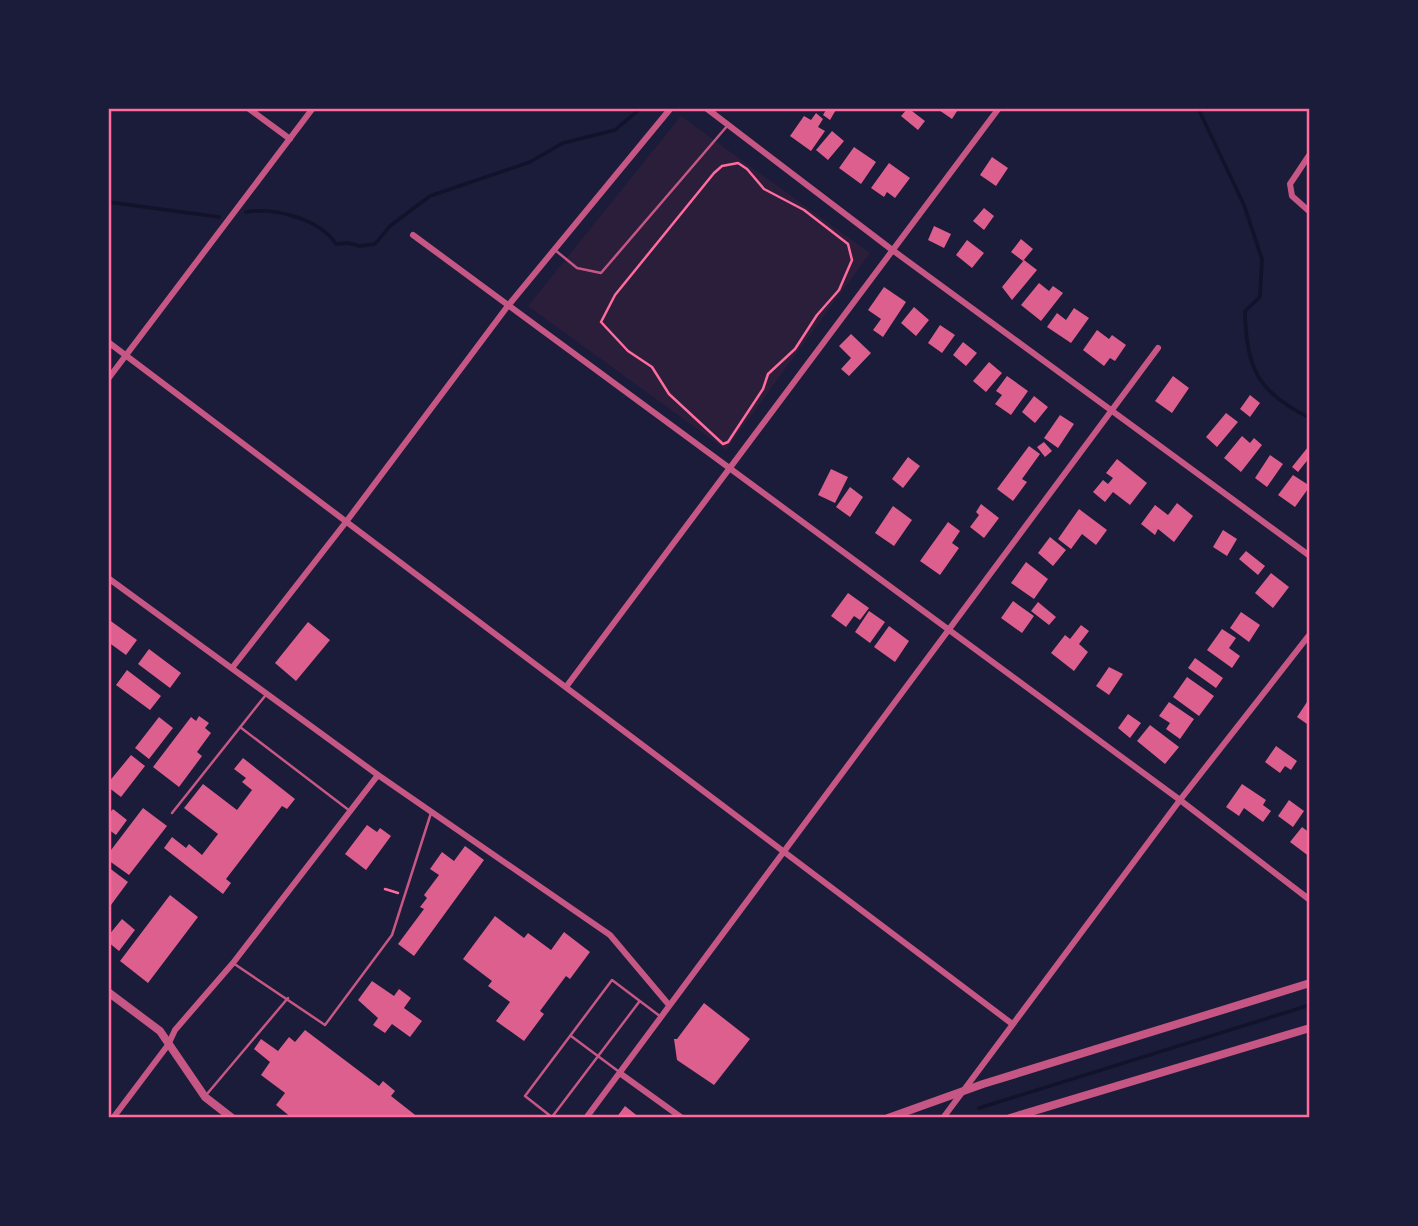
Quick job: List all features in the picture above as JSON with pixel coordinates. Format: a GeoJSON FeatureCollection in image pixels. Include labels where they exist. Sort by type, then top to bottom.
{"type":"FeatureCollection","features":[{"type":"Feature","properties":{"kind":"street"},"geometry":{"type":"LineString","coordinates":[[248,108],[290,139]]}},
{"type":"Feature","properties":{"kind":"street"},"geometry":{"type":"LineString","coordinates":[[108,379],[313,108]]}},
{"type":"Feature","properties":{"kind":"street"},"geometry":{"type":"LineString","coordinates":[[232,668],[346,522],[507,307],[671,108]]}},
{"type":"Feature","properties":{"kind":"street"},"geometry":{"type":"LineString","coordinates":[[706,108],[891,249],[1310,556]]}},
{"type":"Feature","properties":{"kind":"street"},"geometry":{"type":"LineString","coordinates":[[566,687],[999,108]]}},
{"type":"Feature","properties":{"kind":"street"},"geometry":{"type":"LineString","coordinates":[[1310,154],[1290,184],[1292,196],[1310,212]]}},
{"type":"Feature","properties":{"kind":"street"},"geometry":{"type":"LineString","coordinates":[[413,235],[507,307],[1180,800],[1310,900]]}},
{"type":"Feature","properties":{"kind":"street"},"geometry":{"type":"LineString","coordinates":[[108,342],[1012,1023]]}},
{"type":"Feature","properties":{"kind":"street"},"geometry":{"type":"LineString","coordinates":[[586,1118],[1158,348]]}},
{"type":"Feature","properties":{"kind":"street"},"geometry":{"type":"LineString","coordinates":[[108,578],[378,775],[610,935],[669,1006]]}},
{"type":"Feature","properties":{"kind":"street"},"geometry":{"type":"LineString","coordinates":[[943,1118],[1180,800],[1310,634]]}},
{"type":"Feature","properties":{"kind":"street"},"geometry":{"type":"LineString","coordinates":[[113,1118],[168,1045],[175,1030],[233,963],[378,775]]}},
{"type":"Feature","properties":{"kind":"street"},"geometry":{"type":"LineString","coordinates":[[888,1118],[964,1090],[1310,982]]}},
{"type":"Feature","properties":{"kind":"street"},"geometry":{"type":"LineString","coordinates":[[108,992],[160,1031],[205,1097],[232,1118]]}},
{"type":"Feature","properties":{"kind":"street"},"geometry":{"type":"LineString","coordinates":[[1010,1118],[1310,1028]]}},
{"type":"Feature","properties":{"kind":"street"},"geometry":{"type":"LineString","coordinates":[[621,1074],[682,1118]]}},
{"type":"Feature","properties":{"kind":"lane"},"geometry":{"type":"LineString","coordinates":[[555,250],[577,268],[601,273],[728,125]]}},
{"type":"Feature","properties":{"kind":"lane"},"geometry":{"type":"LineString","coordinates":[[172,813],[267,693]]}},
{"type":"Feature","properties":{"kind":"lane"},"geometry":{"type":"LineString","coordinates":[[240,727],[350,811]]}},
{"type":"Feature","properties":{"kind":"lane"},"geometry":{"type":"LineString","coordinates":[[233,963],[325,1025],[392,934],[432,811]]}},
{"type":"Feature","properties":{"kind":"lane"},"geometry":{"type":"LineString","coordinates":[[640,1001],[553,1117],[525,1096],[612,980],[640,1001],[661,1017]]}},
{"type":"Feature","properties":{"kind":"lane"},"geometry":{"type":"LineString","coordinates":[[205,1097],[288,998]]}},
{"type":"Feature","properties":{"kind":"lane"},"geometry":{"type":"LineString","coordinates":[[571,1035],[621,1074]]}},
{"type":"Feature","properties":{"kind":"path"},"geometry":{"type":"LineString","coordinates":[[738,163],[747,169],[764,189],[804,210],[848,244],[852,260],[839,290],[817,315],[795,349],[768,374],[763,389],[727,442],[717,441],[669,394],[652,366],[628,351],[601,322],[615,295],[714,173],[722,166],[738,163]]}},
{"type":"Feature","properties":{"kind":"path"},"geometry":{"type":"LineString","coordinates":[[385,889],[405,895]]}},
{"type":"Feature","properties":{"kind":"shaded area"},"geometry":{"type":"Polygon","coordinates":[[[681,116],[870,253],[726,450],[528,306],[681,116]]]}},
{"type":"Feature","properties":{"kind":"building"},"geometry":{"type":"Polygon","coordinates":[[[827,108],[837,108],[830,120],[823,115],[827,108]]]}},
{"type":"Feature","properties":{"kind":"building"},"geometry":{"type":"Polygon","coordinates":[[[908,108],[925,121],[918,130],[901,116],[908,108]]]}},
{"type":"Feature","properties":{"kind":"building"},"geometry":{"type":"Polygon","coordinates":[[[936,108],[959,108],[952,119],[936,108]]]}},
{"type":"Feature","properties":{"kind":"building"},"geometry":{"type":"Polygon","coordinates":[[[816,113],[823,119],[818,127],[825,131],[811,151],[790,136],[804,116],[811,120],[816,113]]]}},
{"type":"Feature","properties":{"kind":"building"},"geometry":{"type":"Polygon","coordinates":[[[832,131],[844,141],[828,160],[816,150],[832,131]]]}},
{"type":"Feature","properties":{"kind":"building"},"geometry":{"type":"Polygon","coordinates":[[[854,147],[876,162],[861,184],[839,168],[854,147]]]}},
{"type":"Feature","properties":{"kind":"building"},"geometry":{"type":"Polygon","coordinates":[[[992,157],[1008,168],[996,186],[980,175],[992,157]]]}},
{"type":"Feature","properties":{"kind":"building"},"geometry":{"type":"Polygon","coordinates":[[[889,163],[910,178],[895,198],[887,192],[884,197],[871,188],[889,163]]]}},
{"type":"Feature","properties":{"kind":"building"},"geometry":{"type":"Polygon","coordinates":[[[984,208],[994,216],[984,230],[973,221],[984,208]]]}},
{"type":"Feature","properties":{"kind":"building"},"geometry":{"type":"Polygon","coordinates":[[[934,226],[951,234],[944,248],[928,240],[934,226]]]}},
{"type":"Feature","properties":{"kind":"building"},"geometry":{"type":"Polygon","coordinates":[[[1021,239],[1033,249],[1023,261],[1011,252],[1021,239]]]}},
{"type":"Feature","properties":{"kind":"building"},"geometry":{"type":"Polygon","coordinates":[[[967,240],[984,253],[972,268],[956,255],[967,240]]]}},
{"type":"Feature","properties":{"kind":"building"},"geometry":{"type":"Polygon","coordinates":[[[1024,260],[1037,270],[1012,300],[1002,287],[1024,260]]]}},
{"type":"Feature","properties":{"kind":"building"},"geometry":{"type":"Polygon","coordinates":[[[1039,283],[1049,291],[1053,286],[1063,293],[1041,321],[1021,305],[1039,283]]]}},
{"type":"Feature","properties":{"kind":"building"},"geometry":{"type":"Polygon","coordinates":[[[884,287],[906,302],[883,337],[873,330],[881,319],[868,310],[884,287]]]}},
{"type":"Feature","properties":{"kind":"building"},"geometry":{"type":"Polygon","coordinates":[[[914,307],[929,320],[916,336],[901,323],[914,307]]]}},
{"type":"Feature","properties":{"kind":"building"},"geometry":{"type":"Polygon","coordinates":[[[1074,308],[1089,318],[1071,343],[1047,327],[1057,313],[1066,320],[1074,308]]]}},
{"type":"Feature","properties":{"kind":"building"},"geometry":{"type":"Polygon","coordinates":[[[940,325],[955,335],[942,353],[928,343],[940,325]]]}},
{"type":"Feature","properties":{"kind":"building"},"geometry":{"type":"Polygon","coordinates":[[[1097,330],[1109,339],[1112,335],[1126,345],[1115,361],[1110,358],[1104,366],[1083,350],[1097,330]]]}},
{"type":"Feature","properties":{"kind":"building"},"geometry":{"type":"Polygon","coordinates":[[[851,334],[871,353],[849,376],[841,369],[851,358],[839,346],[851,334]]]}},
{"type":"Feature","properties":{"kind":"building"},"geometry":{"type":"Polygon","coordinates":[[[963,342],[977,353],[966,366],[953,355],[963,342]]]}},
{"type":"Feature","properties":{"kind":"building"},"geometry":{"type":"Polygon","coordinates":[[[989,362],[1002,373],[986,392],[973,381],[989,362]]]}},
{"type":"Feature","properties":{"kind":"building"},"geometry":{"type":"Polygon","coordinates":[[[1007,376],[1028,391],[1011,415],[995,404],[1002,395],[996,391],[1007,376]]]}},
{"type":"Feature","properties":{"kind":"building"},"geometry":{"type":"Polygon","coordinates":[[[1173,376],[1189,388],[1172,413],[1155,401],[1173,376]]]}},
{"type":"Feature","properties":{"kind":"building"},"geometry":{"type":"Polygon","coordinates":[[[1250,395],[1260,403],[1250,417],[1240,409],[1250,395]]]}},
{"type":"Feature","properties":{"kind":"building"},"geometry":{"type":"Polygon","coordinates":[[[1034,396],[1048,407],[1035,423],[1022,412],[1034,396]]]}},
{"type":"Feature","properties":{"kind":"building"},"geometry":{"type":"Polygon","coordinates":[[[1226,413],[1238,422],[1217,447],[1206,437],[1226,413]]]}},
{"type":"Feature","properties":{"kind":"building"},"geometry":{"type":"Polygon","coordinates":[[[1060,415],[1074,424],[1058,448],[1044,438],[1060,415]]]}},
{"type":"Feature","properties":{"kind":"building"},"geometry":{"type":"Polygon","coordinates":[[[1242,436],[1250,443],[1254,438],[1262,445],[1241,472],[1224,458],[1242,436]]]}},
{"type":"Feature","properties":{"kind":"building"},"geometry":{"type":"Polygon","coordinates":[[[1044,442],[1052,451],[1045,457],[1037,447],[1044,442]]]}},
{"type":"Feature","properties":{"kind":"building"},"geometry":{"type":"Polygon","coordinates":[[[1029,446],[1040,454],[1022,479],[1027,482],[1013,501],[997,489],[1029,446]]]}},
{"type":"Feature","properties":{"kind":"building"},"geometry":{"type":"Polygon","coordinates":[[[1308,447],[1310,457],[1298,472],[1292,467],[1308,447]]]}},
{"type":"Feature","properties":{"kind":"building"},"geometry":{"type":"Polygon","coordinates":[[[1270,455],[1283,464],[1267,487],[1255,478],[1270,455]]]}},
{"type":"Feature","properties":{"kind":"building"},"geometry":{"type":"Polygon","coordinates":[[[908,457],[920,466],[903,488],[892,479],[908,457]]]}},
{"type":"Feature","properties":{"kind":"building"},"geometry":{"type":"Polygon","coordinates":[[[1117,459],[1147,483],[1130,505],[1113,492],[1105,502],[1093,492],[1103,480],[1108,484],[1113,478],[1106,473],[1117,459]]]}},
{"type":"Feature","properties":{"kind":"building"},"geometry":{"type":"Polygon","coordinates":[[[831,469],[848,477],[835,503],[818,495],[831,469]]]}},
{"type":"Feature","properties":{"kind":"building"},"geometry":{"type":"Polygon","coordinates":[[[1293,475],[1310,486],[1295,507],[1278,495],[1293,475]]]}},
{"type":"Feature","properties":{"kind":"building"},"geometry":{"type":"Polygon","coordinates":[[[850,487],[863,497],[850,517],[836,507],[850,487]]]}},
{"type":"Feature","properties":{"kind":"building"},"geometry":{"type":"Polygon","coordinates":[[[1177,503],[1193,516],[1174,542],[1158,529],[1155,535],[1141,524],[1155,505],[1168,515],[1177,503]]]}},
{"type":"Feature","properties":{"kind":"building"},"geometry":{"type":"Polygon","coordinates":[[[981,504],[999,518],[984,538],[970,527],[979,515],[976,512],[981,504]]]}},
{"type":"Feature","properties":{"kind":"building"},"geometry":{"type":"Polygon","coordinates":[[[893,506],[912,520],[894,546],[875,533],[893,506]]]}},
{"type":"Feature","properties":{"kind":"building"},"geometry":{"type":"Polygon","coordinates":[[[1079,509],[1107,530],[1096,545],[1082,534],[1071,549],[1058,539],[1079,509]]]}},
{"type":"Feature","properties":{"kind":"building"},"geometry":{"type":"Polygon","coordinates":[[[948,522],[960,531],[952,543],[959,548],[940,575],[920,561],[948,522]]]}},
{"type":"Feature","properties":{"kind":"building"},"geometry":{"type":"Polygon","coordinates":[[[1223,530],[1237,539],[1227,556],[1213,547],[1223,530]]]}},
{"type":"Feature","properties":{"kind":"building"},"geometry":{"type":"Polygon","coordinates":[[[1050,537],[1066,550],[1053,566],[1038,553],[1050,537]]]}},
{"type":"Feature","properties":{"kind":"building"},"geometry":{"type":"Polygon","coordinates":[[[1246,551],[1265,566],[1258,575],[1239,559],[1246,551]]]}},
{"type":"Feature","properties":{"kind":"building"},"geometry":{"type":"Polygon","coordinates":[[[1026,562],[1048,579],[1034,599],[1011,583],[1026,562]]]}},
{"type":"Feature","properties":{"kind":"building"},"geometry":{"type":"Polygon","coordinates":[[[1271,573],[1289,587],[1273,608],[1255,593],[1271,573]]]}},
{"type":"Feature","properties":{"kind":"building"},"geometry":{"type":"Polygon","coordinates":[[[848,593],[869,608],[860,620],[854,616],[846,627],[831,616],[848,593]]]}},
{"type":"Feature","properties":{"kind":"building"},"geometry":{"type":"Polygon","coordinates":[[[1013,601],[1034,616],[1022,633],[1001,618],[1013,601]]]}},
{"type":"Feature","properties":{"kind":"building"},"geometry":{"type":"Polygon","coordinates":[[[1038,602],[1056,617],[1049,625],[1031,611],[1038,602]]]}},
{"type":"Feature","properties":{"kind":"building"},"geometry":{"type":"Polygon","coordinates":[[[869,611],[885,622],[870,643],[855,632],[869,611]]]}},
{"type":"Feature","properties":{"kind":"building"},"geometry":{"type":"Polygon","coordinates":[[[1241,612],[1260,625],[1249,642],[1230,628],[1241,612]]]}},
{"type":"Feature","properties":{"kind":"building"},"geometry":{"type":"Polygon","coordinates":[[[108,619],[137,640],[126,655],[108,642],[108,619]]]}},
{"type":"Feature","properties":{"kind":"building"},"geometry":{"type":"Polygon","coordinates":[[[308,622],[330,640],[296,681],[275,663],[308,622]]]}},
{"type":"Feature","properties":{"kind":"building"},"geometry":{"type":"Polygon","coordinates":[[[1081,625],[1089,631],[1079,644],[1088,652],[1074,671],[1051,653],[1065,635],[1070,639],[1081,625]]]}},
{"type":"Feature","properties":{"kind":"building"},"geometry":{"type":"Polygon","coordinates":[[[889,626],[909,641],[895,662],[874,647],[889,626]]]}},
{"type":"Feature","properties":{"kind":"building"},"geometry":{"type":"Polygon","coordinates":[[[1222,629],[1236,638],[1229,648],[1240,656],[1232,668],[1207,650],[1222,629]]]}},
{"type":"Feature","properties":{"kind":"building"},"geometry":{"type":"Polygon","coordinates":[[[149,649],[181,673],[170,688],[138,664],[149,649]]]}},
{"type":"Feature","properties":{"kind":"building"},"geometry":{"type":"Polygon","coordinates":[[[1195,658],[1223,678],[1216,688],[1188,668],[1195,658]]]}},
{"type":"Feature","properties":{"kind":"building"},"geometry":{"type":"Polygon","coordinates":[[[1109,667],[1123,674],[1109,695],[1096,686],[1109,667]]]}},
{"type":"Feature","properties":{"kind":"building"},"geometry":{"type":"Polygon","coordinates":[[[127,670],[161,696],[150,710],[116,685],[127,670]]]}},
{"type":"Feature","properties":{"kind":"building"},"geometry":{"type":"Polygon","coordinates":[[[1187,677],[1214,696],[1199,716],[1173,697],[1187,677]]]}},
{"type":"Feature","properties":{"kind":"building"},"geometry":{"type":"Polygon","coordinates":[[[1169,702],[1194,719],[1180,739],[1166,729],[1170,723],[1159,716],[1169,702]]]}},
{"type":"Feature","properties":{"kind":"building"},"geometry":{"type":"Polygon","coordinates":[[[1307,702],[1310,703],[1310,726],[1297,717],[1307,702]]]}},
{"type":"Feature","properties":{"kind":"building"},"geometry":{"type":"Polygon","coordinates":[[[1128,714],[1141,723],[1130,738],[1118,728],[1128,714]]]}},
{"type":"Feature","properties":{"kind":"building"},"geometry":{"type":"Polygon","coordinates":[[[199,716],[209,723],[205,728],[211,733],[197,752],[202,756],[179,787],[153,767],[191,717],[196,721],[199,716]]]}},
{"type":"Feature","properties":{"kind":"building"},"geometry":{"type":"Polygon","coordinates":[[[159,717],[173,728],[149,759],[135,748],[159,717]]]}},
{"type":"Feature","properties":{"kind":"building"},"geometry":{"type":"Polygon","coordinates":[[[1150,725],[1179,747],[1165,764],[1137,741],[1150,725]]]}},
{"type":"Feature","properties":{"kind":"building"},"geometry":{"type":"Polygon","coordinates":[[[1276,746],[1297,761],[1291,770],[1285,766],[1280,773],[1265,762],[1276,746]]]}},
{"type":"Feature","properties":{"kind":"building"},"geometry":{"type":"Polygon","coordinates":[[[131,755],[145,766],[121,797],[108,787],[108,783],[131,755]]]}},
{"type":"Feature","properties":{"kind":"building"},"geometry":{"type":"Polygon","coordinates":[[[243,758],[295,799],[287,809],[282,806],[226,879],[231,883],[223,894],[164,848],[172,837],[186,848],[189,844],[202,855],[218,834],[184,808],[203,784],[237,810],[252,790],[242,782],[246,778],[234,769],[243,758]]]}},
{"type":"Feature","properties":{"kind":"building"},"geometry":{"type":"Polygon","coordinates":[[[1242,784],[1266,800],[1263,805],[1271,811],[1263,822],[1244,808],[1239,816],[1226,807],[1242,784]]]}},
{"type":"Feature","properties":{"kind":"building"},"geometry":{"type":"Polygon","coordinates":[[[1289,800],[1304,811],[1293,827],[1278,816],[1289,800]]]}},
{"type":"Feature","properties":{"kind":"building"},"geometry":{"type":"Polygon","coordinates":[[[143,808],[167,826],[129,875],[108,860],[108,854],[143,808]]]}},
{"type":"Feature","properties":{"kind":"building"},"geometry":{"type":"Polygon","coordinates":[[[113,809],[127,820],[116,835],[108,829],[108,815],[113,809]]]}},
{"type":"Feature","properties":{"kind":"building"},"geometry":{"type":"Polygon","coordinates":[[[367,825],[377,832],[380,828],[391,836],[366,870],[345,854],[367,825]]]}},
{"type":"Feature","properties":{"kind":"building"},"geometry":{"type":"Polygon","coordinates":[[[1302,827],[1310,833],[1310,857],[1290,842],[1302,827]]]}},
{"type":"Feature","properties":{"kind":"building"},"geometry":{"type":"Polygon","coordinates":[[[465,846],[484,860],[414,956],[398,944],[424,909],[420,907],[427,898],[424,895],[439,875],[430,869],[442,852],[454,861],[465,846]]]}},
{"type":"Feature","properties":{"kind":"building"},"geometry":{"type":"Polygon","coordinates":[[[108,867],[128,882],[108,909],[108,867]]]}},
{"type":"Feature","properties":{"kind":"building"},"geometry":{"type":"Polygon","coordinates":[[[170,895],[198,917],[148,983],[120,961],[170,895]]]}},
{"type":"Feature","properties":{"kind":"building"},"geometry":{"type":"Polygon","coordinates":[[[495,916],[524,938],[528,933],[551,950],[564,932],[590,952],[570,979],[566,976],[540,1011],[544,1014],[524,1041],[496,1021],[510,1002],[488,986],[492,981],[463,959],[495,916]]]}},
{"type":"Feature","properties":{"kind":"building"},"geometry":{"type":"Polygon","coordinates":[[[122,919],[135,930],[119,951],[108,942],[108,936],[122,919]]]}},
{"type":"Feature","properties":{"kind":"building"},"geometry":{"type":"Polygon","coordinates":[[[372,981],[394,996],[399,989],[411,998],[404,1008],[422,1021],[410,1037],[392,1024],[385,1033],[373,1025],[378,1018],[358,1000],[372,981]]]}},
{"type":"Feature","properties":{"kind":"building"},"geometry":{"type":"Polygon","coordinates":[[[704,1003],[750,1039],[714,1085],[677,1060],[674,1039],[677,1039],[704,1003]]]}},
{"type":"Feature","properties":{"kind":"building"},"geometry":{"type":"Polygon","coordinates":[[[305,1030],[379,1086],[383,1081],[395,1091],[391,1096],[419,1118],[292,1118],[276,1105],[285,1093],[261,1075],[270,1062],[254,1049],[261,1039],[278,1051],[289,1037],[295,1042],[305,1030]]]}},
{"type":"Feature","properties":{"kind":"building"},"geometry":{"type":"Polygon","coordinates":[[[625,1106],[640,1118],[616,1118],[625,1106]]]}},
{"type":"Feature","properties":{"kind":"waterway"},"geometry":{"type":"LineString","coordinates":[[246,212],[270,211],[296,217],[319,228],[336,244],[375,244],[390,226],[430,196],[530,162],[563,143],[615,130],[641,108]]}},
{"type":"Feature","properties":{"kind":"waterway"},"geometry":{"type":"LineString","coordinates":[[1198,108],[1244,205],[1262,259],[1260,297],[1245,311],[1252,363],[1258,377],[1278,399],[1310,418]]}},
{"type":"Feature","properties":{"kind":"waterway"},"geometry":{"type":"LineString","coordinates":[[108,202],[219,217]]}},
{"type":"Feature","properties":{"kind":"waterway"},"geometry":{"type":"LineString","coordinates":[[979,1108],[1310,1005]]}}]}
